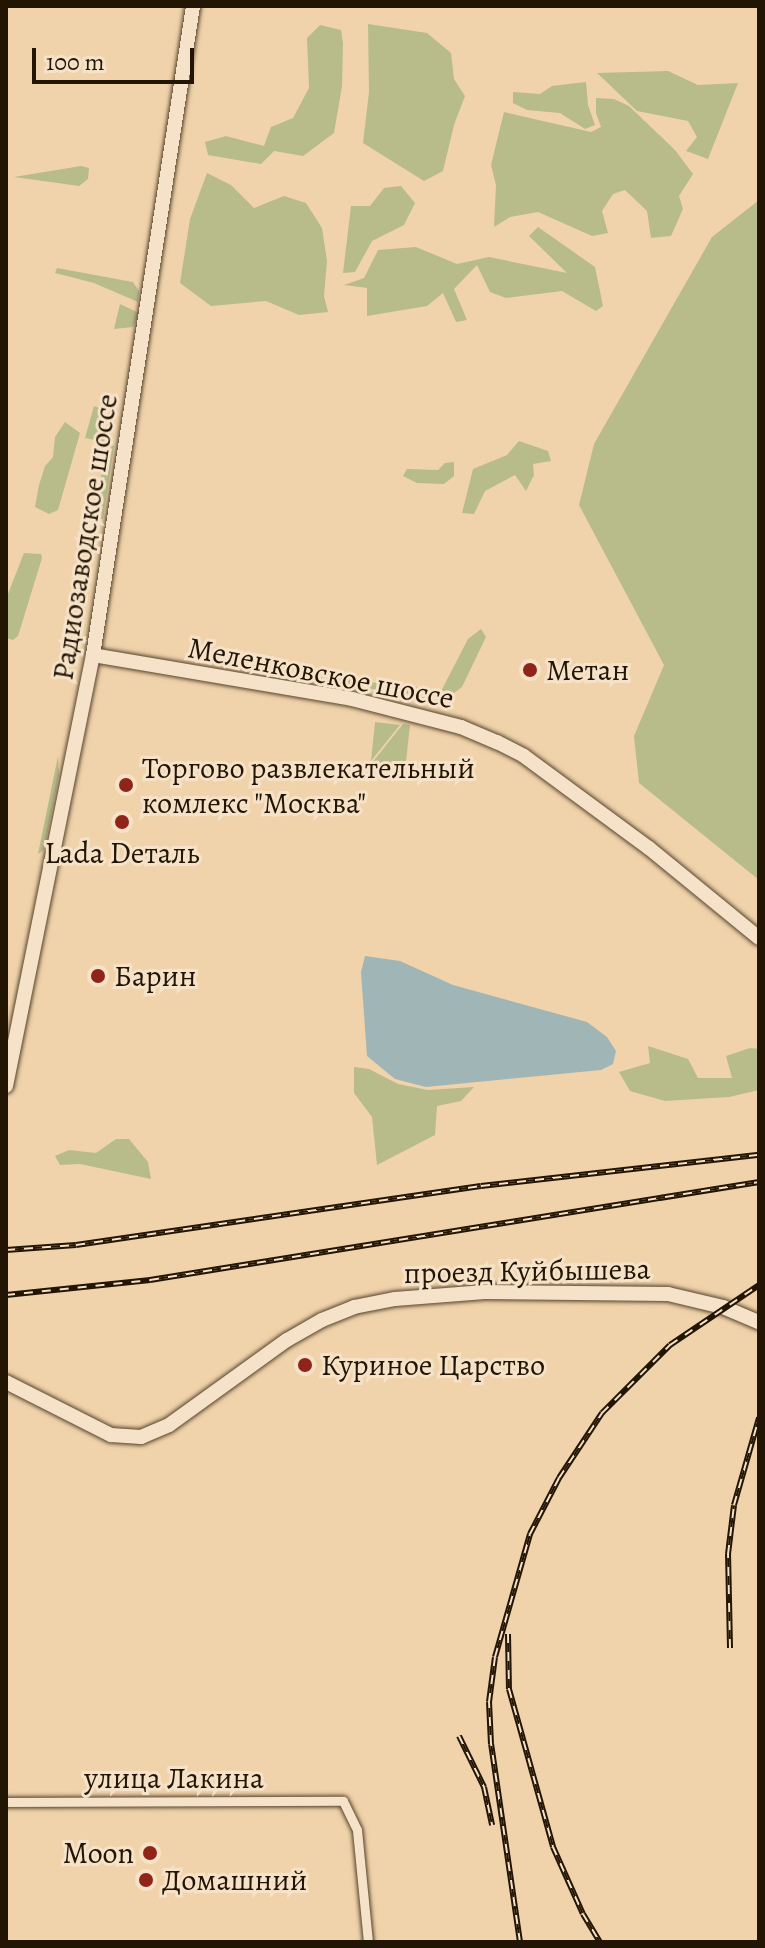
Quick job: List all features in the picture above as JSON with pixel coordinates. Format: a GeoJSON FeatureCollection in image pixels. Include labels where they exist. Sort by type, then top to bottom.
{"type":"FeatureCollection","features":[{"type":"Feature","properties":{"kind":"street","name":"Радиозаводское шоссе"},"geometry":{"type":"LineString","coordinates":[[7,1080],[93,655],[193,6]]}},
{"type":"Feature","properties":{"kind":"street","name":"Меленковское шоссе"},"geometry":{"type":"LineString","coordinates":[[93,655],[352,699],[448,723],[497,742],[524,756],[649,848],[759,938]]}},
{"type":"Feature","properties":{"kind":"street","name":"проезд Куйбышева"},"geometry":{"type":"LineString","coordinates":[[6,1382],[100,1431],[127,1438],[141,1437],[180,1418],[287,1340],[322,1320],[354,1307],[395,1299],[485,1292],[668,1294],[723,1307],[759,1322]]}},
{"type":"Feature","properties":{"kind":"street","name":"улица Лакина"},"geometry":{"type":"LineString","coordinates":[[6,1802],[343,1801],[357,1830],[368,1942]]}},
{"type":"Feature","properties":{"kind":"green space"},"geometry":{"type":"Polygon","coordinates":[[[368,24],[427,33],[451,53],[454,79],[465,96],[443,171],[424,181],[363,143],[369,92],[368,24]]]}},
{"type":"Feature","properties":{"kind":"green space"},"geometry":{"type":"Polygon","coordinates":[[[320,25],[341,30],[343,43],[342,86],[334,133],[303,156],[274,151],[261,164],[208,155],[205,142],[226,136],[264,146],[271,127],[293,118],[309,88],[307,38],[320,25]]]}},
{"type":"Feature","properties":{"kind":"green space"},"geometry":{"type":"Polygon","coordinates":[[[668,71],[698,85],[738,83],[708,159],[686,151],[697,137],[688,121],[637,111],[597,73],[668,71]]]}},
{"type":"Feature","properties":{"kind":"green space"},"geometry":{"type":"Polygon","coordinates":[[[586,82],[588,105],[595,125],[585,129],[560,113],[527,110],[513,103],[513,92],[540,94],[552,86],[586,82]]]}},
{"type":"Feature","properties":{"kind":"green space"},"geometry":{"type":"Polygon","coordinates":[[[596,98],[614,99],[629,106],[675,150],[693,174],[679,196],[683,209],[671,236],[651,238],[647,211],[625,190],[613,194],[602,211],[608,233],[592,236],[538,212],[510,217],[494,227],[496,185],[491,165],[504,112],[591,132],[601,127],[596,113],[596,98]]]}},
{"type":"Feature","properties":{"kind":"green space"},"geometry":{"type":"Polygon","coordinates":[[[81,166],[89,168],[88,179],[79,186],[14,177],[81,166]]]}},
{"type":"Feature","properties":{"kind":"green space"},"geometry":{"type":"Polygon","coordinates":[[[207,173],[231,185],[254,208],[284,196],[306,203],[322,228],[327,261],[324,296],[328,312],[299,315],[266,301],[211,306],[180,283],[190,219],[207,173]]]}},
{"type":"Feature","properties":{"kind":"green space"},"geometry":{"type":"Polygon","coordinates":[[[401,186],[415,203],[404,225],[372,241],[355,272],[343,273],[351,206],[370,206],[384,188],[401,186]]]}},
{"type":"Feature","properties":{"kind":"green space"},"geometry":{"type":"Polygon","coordinates":[[[759,200],[759,880],[639,783],[634,736],[664,665],[579,505],[594,444],[712,237],[759,200]]]}},
{"type":"Feature","properties":{"kind":"green space"},"geometry":{"type":"Polygon","coordinates":[[[538,227],[595,267],[603,306],[596,311],[562,291],[506,298],[490,292],[477,265],[454,289],[467,320],[456,322],[443,293],[427,306],[367,316],[367,288],[344,285],[364,278],[378,250],[416,247],[457,264],[489,257],[567,273],[529,236],[538,227]]]}},
{"type":"Feature","properties":{"kind":"green space"},"geometry":{"type":"Polygon","coordinates":[[[57,268],[133,282],[139,291],[138,302],[94,283],[55,273],[57,268]]]}},
{"type":"Feature","properties":{"kind":"green space"},"geometry":{"type":"Polygon","coordinates":[[[120,304],[139,313],[133,327],[114,329],[120,304]]]}},
{"type":"Feature","properties":{"kind":"green space"},"geometry":{"type":"Polygon","coordinates":[[[94,406],[110,412],[104,442],[85,438],[94,406]]]}},
{"type":"Feature","properties":{"kind":"green space"},"geometry":{"type":"Polygon","coordinates":[[[65,422],[80,433],[58,510],[49,514],[35,507],[45,466],[53,457],[55,437],[65,422]]]}},
{"type":"Feature","properties":{"kind":"green space"},"geometry":{"type":"Polygon","coordinates":[[[519,441],[548,451],[551,461],[533,464],[534,475],[526,491],[515,475],[485,491],[474,514],[462,513],[473,469],[507,455],[519,441]]]}},
{"type":"Feature","properties":{"kind":"green space"},"geometry":{"type":"Polygon","coordinates":[[[107,444],[114,446],[103,519],[93,519],[107,444]]]}},
{"type":"Feature","properties":{"kind":"green space"},"geometry":{"type":"Polygon","coordinates":[[[454,462],[454,476],[444,484],[417,483],[403,476],[407,469],[438,470],[445,463],[454,462]]]}},
{"type":"Feature","properties":{"kind":"green space"},"geometry":{"type":"Polygon","coordinates":[[[24,553],[41,554],[42,558],[18,636],[13,640],[6,638],[6,599],[24,553]]]}},
{"type":"Feature","properties":{"kind":"green space"},"geometry":{"type":"Polygon","coordinates":[[[481,629],[486,637],[462,687],[442,702],[436,701],[468,639],[481,629]]]}},
{"type":"Feature","properties":{"kind":"green space"},"geometry":{"type":"Polygon","coordinates":[[[312,671],[361,682],[405,684],[426,690],[424,701],[405,693],[391,693],[309,676],[312,671]]]}},
{"type":"Feature","properties":{"kind":"green space"},"geometry":{"type":"Polygon","coordinates":[[[375,722],[400,725],[371,761],[375,722]]]}},
{"type":"Feature","properties":{"kind":"green space"},"geometry":{"type":"Polygon","coordinates":[[[403,724],[410,725],[405,771],[371,769],[371,764],[403,724]]]}},
{"type":"Feature","properties":{"kind":"green space"},"geometry":{"type":"Polygon","coordinates":[[[58,756],[59,775],[44,850],[38,854],[58,756]]]}},
{"type":"Feature","properties":{"kind":"green space"},"geometry":{"type":"Polygon","coordinates":[[[648,1046],[688,1059],[698,1078],[732,1078],[726,1056],[750,1048],[759,1049],[759,1090],[729,1097],[665,1101],[630,1091],[619,1072],[650,1063],[648,1046]]]}},
{"type":"Feature","properties":{"kind":"green space"},"geometry":{"type":"Polygon","coordinates":[[[354,1067],[369,1069],[398,1084],[428,1090],[474,1087],[461,1101],[437,1106],[435,1135],[377,1165],[372,1117],[354,1093],[354,1067]]]}},
{"type":"Feature","properties":{"kind":"green space"},"geometry":{"type":"Polygon","coordinates":[[[116,1139],[129,1139],[148,1162],[151,1179],[80,1164],[60,1165],[55,1156],[69,1150],[96,1153],[116,1139]]]}},
{"type":"Feature","properties":{"kind":"shaded area"},"geometry":{"type":"Polygon","coordinates":[[[365,956],[400,961],[453,985],[587,1022],[607,1037],[616,1051],[613,1064],[601,1070],[426,1087],[395,1079],[367,1056],[361,972],[365,956]]]}},
{"type":"Feature","properties":{"kind":"railway"},"geometry":{"type":"LineString","coordinates":[[6,1250],[76,1245],[481,1186],[759,1155]]}},
{"type":"Feature","properties":{"kind":"railway"},"geometry":{"type":"LineString","coordinates":[[6,1295],[150,1280],[759,1182]]}},
{"type":"Feature","properties":{"kind":"railway"},"geometry":{"type":"LineString","coordinates":[[520,1942],[491,1744],[489,1702],[495,1657],[530,1534],[559,1478],[602,1413],[670,1345],[759,1285]]}},
{"type":"Feature","properties":{"kind":"railway"},"geometry":{"type":"LineString","coordinates":[[730,1648],[728,1554],[734,1505],[759,1418]]}},
{"type":"Feature","properties":{"kind":"railway"},"geometry":{"type":"LineString","coordinates":[[508,1634],[509,1689],[553,1847],[583,1914],[600,1942]]}},
{"type":"Feature","properties":{"kind":"railway"},"geometry":{"type":"LineString","coordinates":[[459,1736],[484,1787],[492,1825]]}},
{"type":"Feature","properties":{"kind":"place","name":"Метан"},"geometry":{"type":"Point","coordinates":[530,670]}},
{"type":"Feature","properties":{"kind":"place","name":"Торгово развлекательный комлекс \"Москва\""},"geometry":{"type":"Point","coordinates":[126,785]}},
{"type":"Feature","properties":{"kind":"place","name":"Lada Dеталь"},"geometry":{"type":"Point","coordinates":[122,822]}},
{"type":"Feature","properties":{"kind":"place","name":"Барин"},"geometry":{"type":"Point","coordinates":[98,976]}},
{"type":"Feature","properties":{"kind":"place","name":"Куриное Царство"},"geometry":{"type":"Point","coordinates":[305,1365]}},
{"type":"Feature","properties":{"kind":"place","name":"Moon"},"geometry":{"type":"Point","coordinates":[150,1853]}},
{"type":"Feature","properties":{"kind":"place","name":"Домашний"},"geometry":{"type":"Point","coordinates":[146,1880]}}]}
